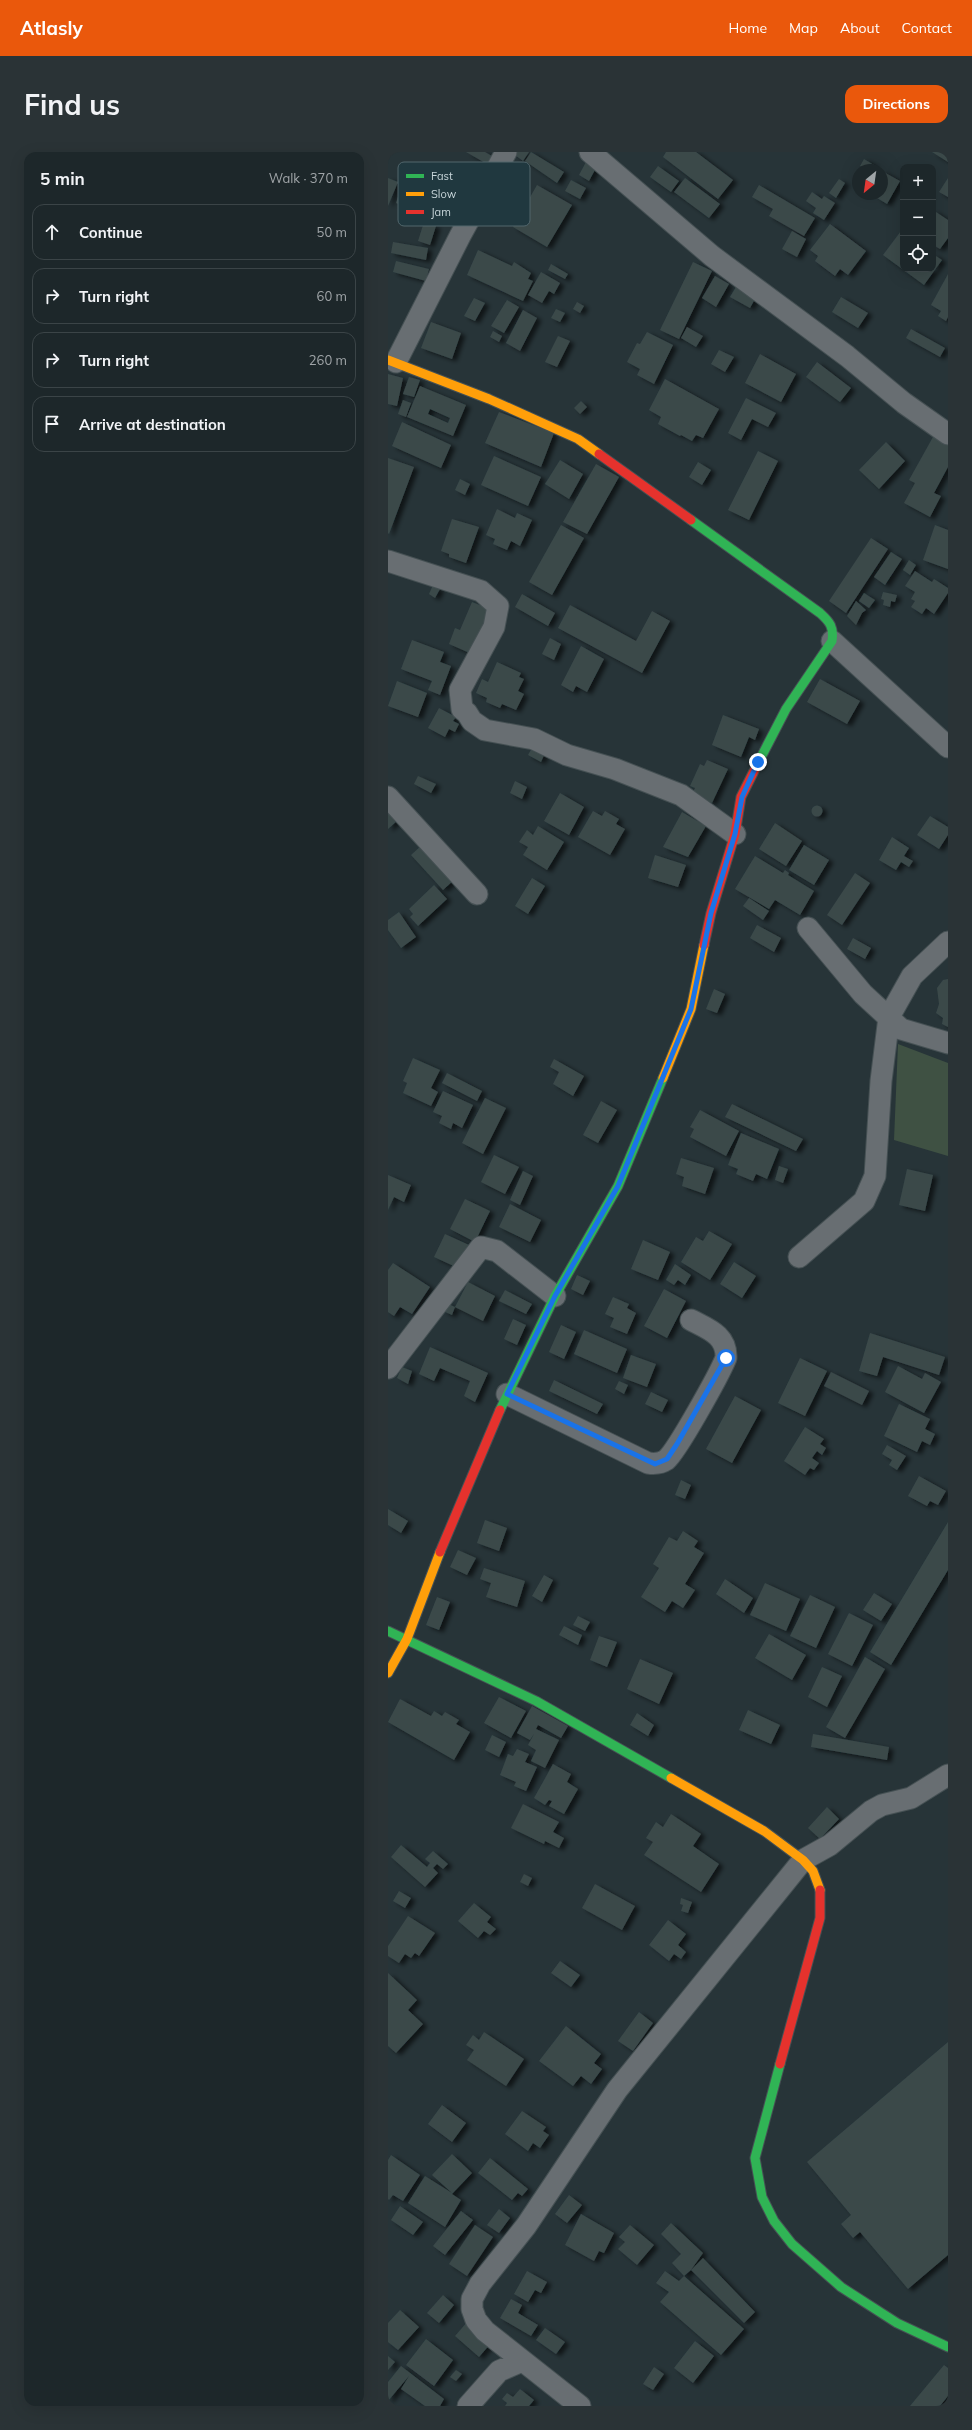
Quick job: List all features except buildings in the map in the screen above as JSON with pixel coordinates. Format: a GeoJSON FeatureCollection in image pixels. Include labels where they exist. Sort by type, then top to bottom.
{"type":"FeatureCollection","features":[{"type":"Feature","properties":{"kind":"street"},"geometry":{"type":"LineString","coordinates":[[501,162],[506,152]]}},
{"type":"Feature","properties":{"kind":"street"},"geometry":{"type":"LineString","coordinates":[[590,152],[712,256],[847,356],[904,403],[948,434]]}},
{"type":"Feature","properties":{"kind":"street"},"geometry":{"type":"LineString","coordinates":[[388,1672],[407,1639],[431,1572],[507,1394],[555,1296],[618,1186],[691,1009],[711,913],[735,834],[742,797],[758,762],[786,709],[832,641],[833,632],[830,622],[815,608],[578,439],[489,399],[392,361],[465,226]]}},
{"type":"Feature","properties":{"kind":"street"},"geometry":{"type":"LineString","coordinates":[[388,561],[481,591],[498,606],[494,627],[460,690],[462,709],[467,713],[472,721],[485,730],[534,739],[568,755],[615,770],[682,795],[735,834]]}},
{"type":"Feature","properties":{"kind":"street"},"geometry":{"type":"LineString","coordinates":[[832,641],[852,657],[948,747]]}},
{"type":"Feature","properties":{"kind":"street"},"geometry":{"type":"LineString","coordinates":[[388,797],[477,894]]}},
{"type":"Feature","properties":{"kind":"street"},"geometry":{"type":"LineString","coordinates":[[808,928],[863,994],[901,1029],[948,1043]]}},
{"type":"Feature","properties":{"kind":"street"},"geometry":{"type":"LineString","coordinates":[[799,1257],[864,1201],[875,1176],[880,1081],[889,1017],[912,976],[948,942]]}},
{"type":"Feature","properties":{"kind":"street"},"geometry":{"type":"LineString","coordinates":[[388,1368],[461,1274],[477,1249],[481,1247],[497,1251],[555,1296]]}},
{"type":"Feature","properties":{"kind":"street"},"geometry":{"type":"LineString","coordinates":[[507,1394],[648,1463],[661,1463],[667,1459],[677,1444],[726,1358],[726,1348],[722,1338],[691,1320]]}},
{"type":"Feature","properties":{"kind":"street"},"geometry":{"type":"LineString","coordinates":[[388,1631],[542,1705],[757,1827],[803,1860],[813,1871],[821,1892],[820,1918],[755,2158],[762,2197],[782,2232],[805,2259],[905,2328],[948,2347]]}},
{"type":"Feature","properties":{"kind":"street"},"geometry":{"type":"LineString","coordinates":[[580,2406],[485,2331],[472,2309],[472,2299],[480,2284],[526,2226],[617,2090],[803,1860],[830,1845],[870,1811],[882,1805],[911,1798],[948,1775]]}},
{"type":"Feature","properties":{"kind":"street"},"geometry":{"type":"LineString","coordinates":[[500,2371],[504,2347]]}},
{"type":"Feature","properties":{"kind":"street"},"geometry":{"type":"LineString","coordinates":[[468,2406],[500,2371],[522,2361]]}},
{"type":"Feature","properties":{"kind":"green space"},"geometry":{"type":"Polygon","coordinates":[[[898,1044],[948,1063],[948,1156],[894,1140],[898,1044]]]}},
{"type":"Feature","properties":{"kind":"traffic: fast"},"geometry":{"type":"LineString","coordinates":[[691,520],[820,613],[829,622],[832,628],[832,641],[786,709],[756,767]]}},
{"type":"Feature","properties":{"kind":"traffic: fast"},"geometry":{"type":"LineString","coordinates":[[500,1410],[555,1296],[618,1186],[663,1078]]}},
{"type":"Feature","properties":{"kind":"traffic: fast"},"geometry":{"type":"LineString","coordinates":[[388,1631],[536,1701],[671,1778]]}},
{"type":"Feature","properties":{"kind":"traffic: fast"},"geometry":{"type":"LineString","coordinates":[[780,2064],[755,2158],[762,2197],[774,2221],[792,2244],[841,2287],[897,2323],[948,2347]]}},
{"type":"Feature","properties":{"kind":"traffic: slow"},"geometry":{"type":"LineString","coordinates":[[388,360],[489,399],[578,439],[599,454]]}},
{"type":"Feature","properties":{"kind":"traffic: slow"},"geometry":{"type":"LineString","coordinates":[[663,1078],[691,1009],[704,945]]}},
{"type":"Feature","properties":{"kind":"traffic: slow"},"geometry":{"type":"LineString","coordinates":[[388,1673],[407,1639],[440,1552]]}},
{"type":"Feature","properties":{"kind":"traffic: slow"},"geometry":{"type":"LineString","coordinates":[[671,1778],[764,1831],[803,1860],[813,1871],[820,1890]]}},
{"type":"Feature","properties":{"kind":"traffic: jam"},"geometry":{"type":"LineString","coordinates":[[599,454],[691,520]]}},
{"type":"Feature","properties":{"kind":"traffic: jam"},"geometry":{"type":"LineString","coordinates":[[704,945],[711,913],[735,834],[741,797],[756,767]]}},
{"type":"Feature","properties":{"kind":"traffic: jam"},"geometry":{"type":"LineString","coordinates":[[440,1552],[500,1410]]}},
{"type":"Feature","properties":{"kind":"traffic: jam"},"geometry":{"type":"LineString","coordinates":[[780,2064],[820,1918],[820,1890]]}},
{"type":"Feature","properties":{"kind":"route"},"geometry":{"type":"LineString","coordinates":[[726,1358],[721,1370],[667,1459],[661,1463],[655,1464],[648,1463],[507,1394],[555,1296],[618,1186],[691,1009],[711,913],[729,857],[742,797],[758,762]]}}]}
